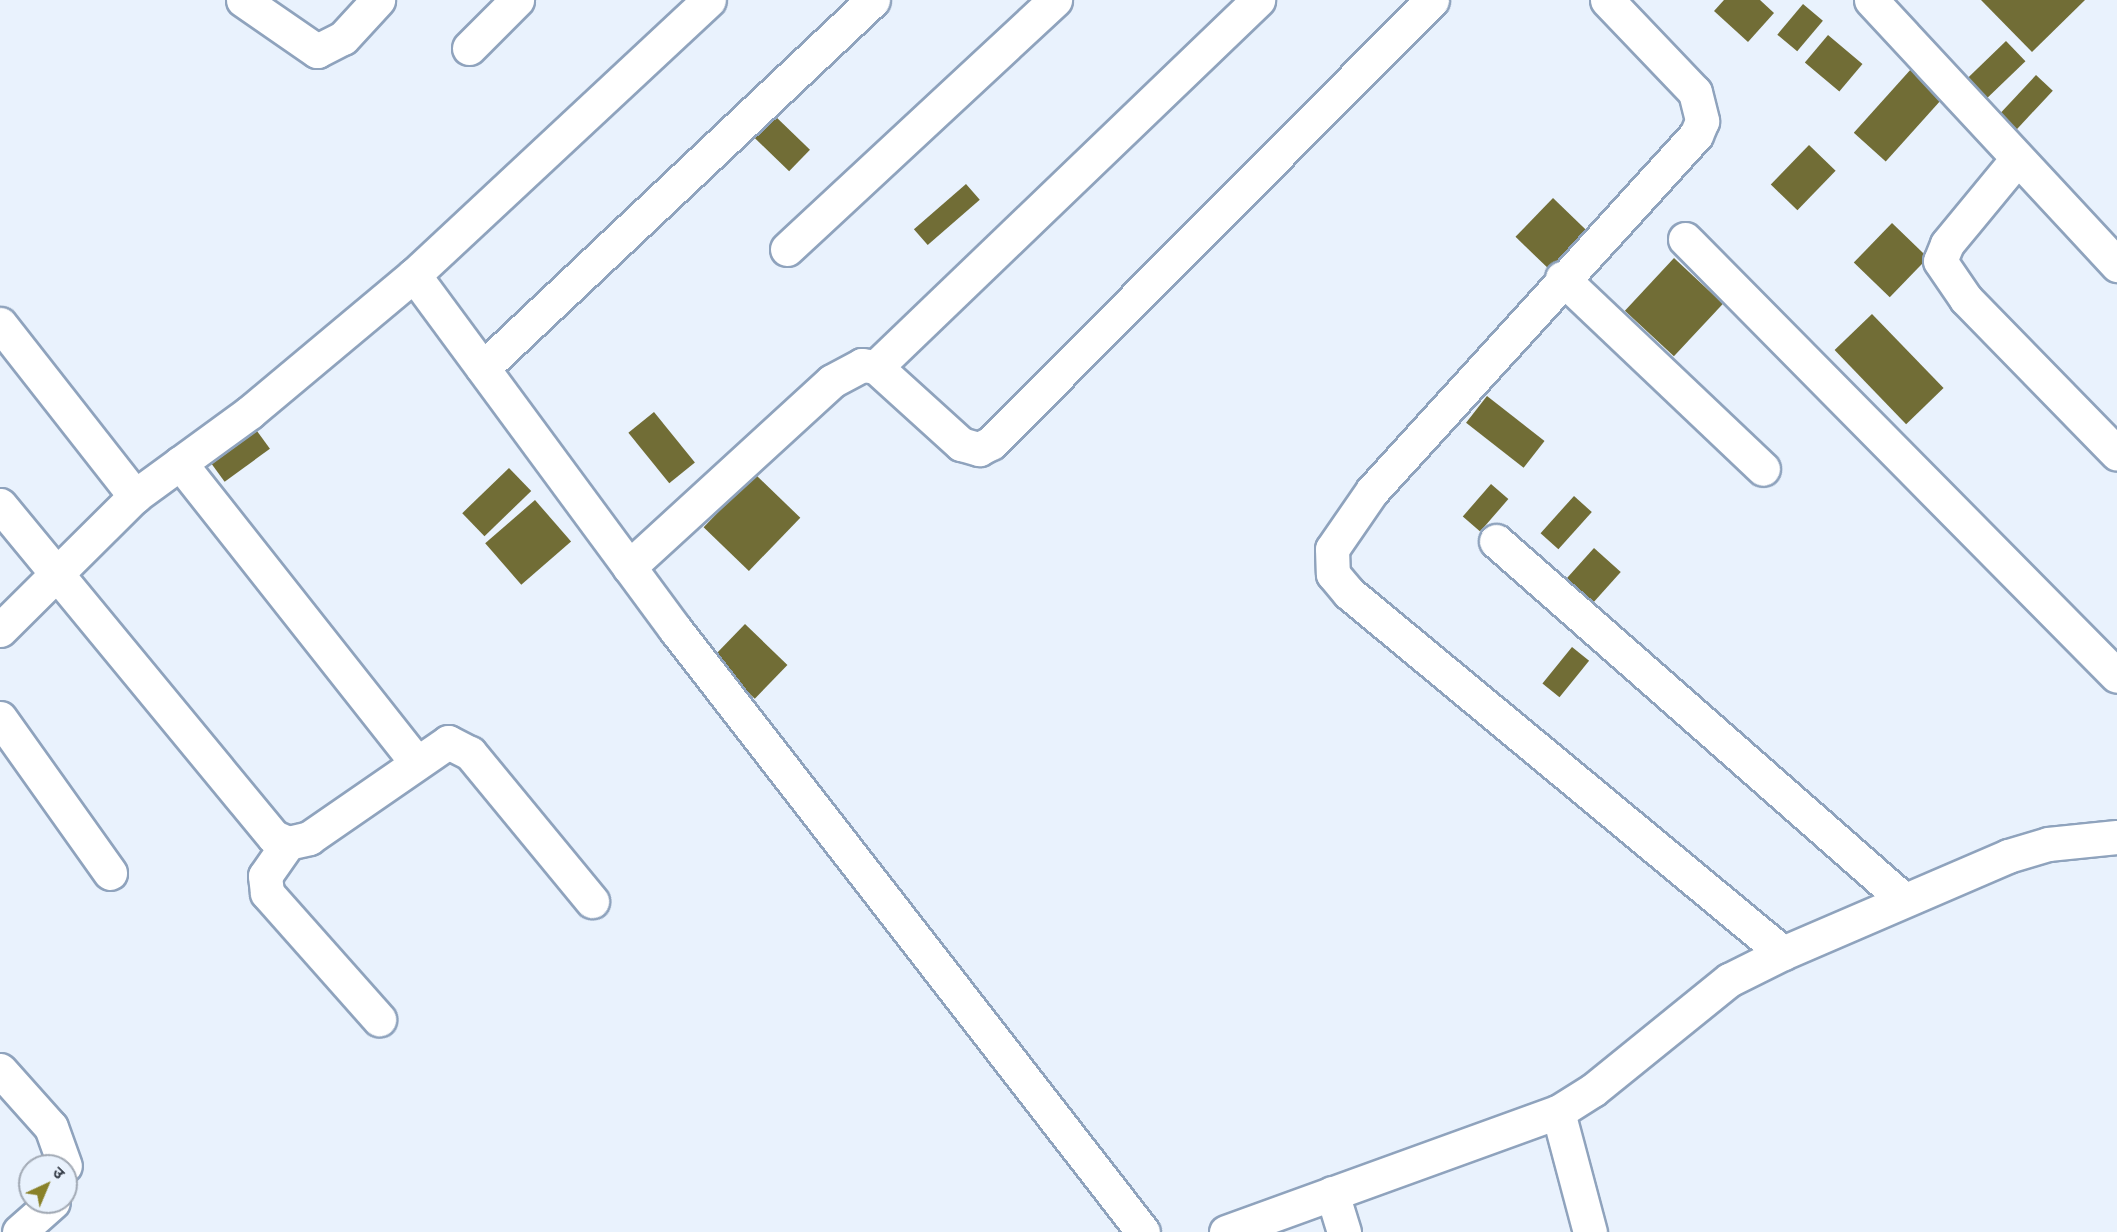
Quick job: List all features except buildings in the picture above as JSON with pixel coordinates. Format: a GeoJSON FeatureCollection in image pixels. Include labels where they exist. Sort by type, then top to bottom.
{"type":"FeatureCollection","features":[{"type":"Feature","properties":{"kind":"street"},"geometry":{"type":"LineString","coordinates":[[243,0],[317,51],[343,38],[378,0]]}},
{"type":"Feature","properties":{"kind":"street"},"geometry":{"type":"LineString","coordinates":[[469,48],[517,0]]}},
{"type":"Feature","properties":{"kind":"street"},"geometry":{"type":"LineString","coordinates":[[0,630],[135,496],[180,463],[414,275],[709,0]]}},
{"type":"Feature","properties":{"kind":"street"},"geometry":{"type":"LineString","coordinates":[[483,368],[873,0]]}},
{"type":"Feature","properties":{"kind":"street"},"geometry":{"type":"LineString","coordinates":[[787,249],[1055,0]]}},
{"type":"Feature","properties":{"kind":"street"},"geometry":{"type":"LineString","coordinates":[[876,367],[1258,0]]}},
{"type":"Feature","properties":{"kind":"street"},"geometry":{"type":"LineString","coordinates":[[629,567],[832,381],[862,364],[876,367],[961,444],[979,449],[991,443],[1432,0]]}},
{"type":"Feature","properties":{"kind":"street"},"geometry":{"type":"LineString","coordinates":[[1607,0],[1695,92],[1702,121],[1696,135],[1562,278],[1371,491],[1332,549],[1333,574],[1349,593],[1783,953]]}},
{"type":"Feature","properties":{"kind":"street"},"geometry":{"type":"LineString","coordinates":[[1871,0],[2117,265]]}},
{"type":"Feature","properties":{"kind":"street"},"geometry":{"type":"LineString","coordinates":[[2017,159],[1947,244],[1940,261],[1966,299],[2117,454]]}},
{"type":"Feature","properties":{"kind":"street"},"geometry":{"type":"LineString","coordinates":[[1685,239],[2117,676]]}},
{"type":"Feature","properties":{"kind":"street"},"geometry":{"type":"LineString","coordinates":[[414,275],[629,567],[1143,1232]]}},
{"type":"Feature","properties":{"kind":"street"},"geometry":{"type":"LineString","coordinates":[[1562,278],[1763,470]]}},
{"type":"Feature","properties":{"kind":"street"},"geometry":{"type":"LineString","coordinates":[[0,324],[135,496]]}},
{"type":"Feature","properties":{"kind":"street"},"geometry":{"type":"LineString","coordinates":[[180,463],[415,761]]}},
{"type":"Feature","properties":{"kind":"street"},"geometry":{"type":"LineString","coordinates":[[0,505],[260,823],[288,843]]}},
{"type":"Feature","properties":{"kind":"street"},"geometry":{"type":"LineString","coordinates":[[1497,540],[1904,900]]}},
{"type":"Feature","properties":{"kind":"street"},"geometry":{"type":"LineString","coordinates":[[0,718],[110,873]]}},
{"type":"Feature","properties":{"kind":"street"},"geometry":{"type":"LineString","coordinates":[[379,1019],[267,893],[265,876],[288,843],[309,838],[415,761],[448,742],[470,753],[592,901]]}},
{"type":"Feature","properties":{"kind":"street"},"geometry":{"type":"LineString","coordinates":[[1226,1232],[1558,1112],[1593,1090],[1730,980],[1783,953],[1904,900],[2048,844],[2117,837]]}},
{"type":"Feature","properties":{"kind":"street"},"geometry":{"type":"LineString","coordinates":[[0,1070],[51,1127],[61,1154]]}},
{"type":"Feature","properties":{"kind":"street"},"geometry":{"type":"LineString","coordinates":[[1558,1112],[1590,1232]]}},
{"type":"Feature","properties":{"kind":"street"},"geometry":{"type":"LineString","coordinates":[[1332,1192],[1344,1232]]}},
{"type":"Feature","properties":{"kind":"street"},"geometry":{"type":"LineString","coordinates":[[19,1232],[39,1214]]}}]}
